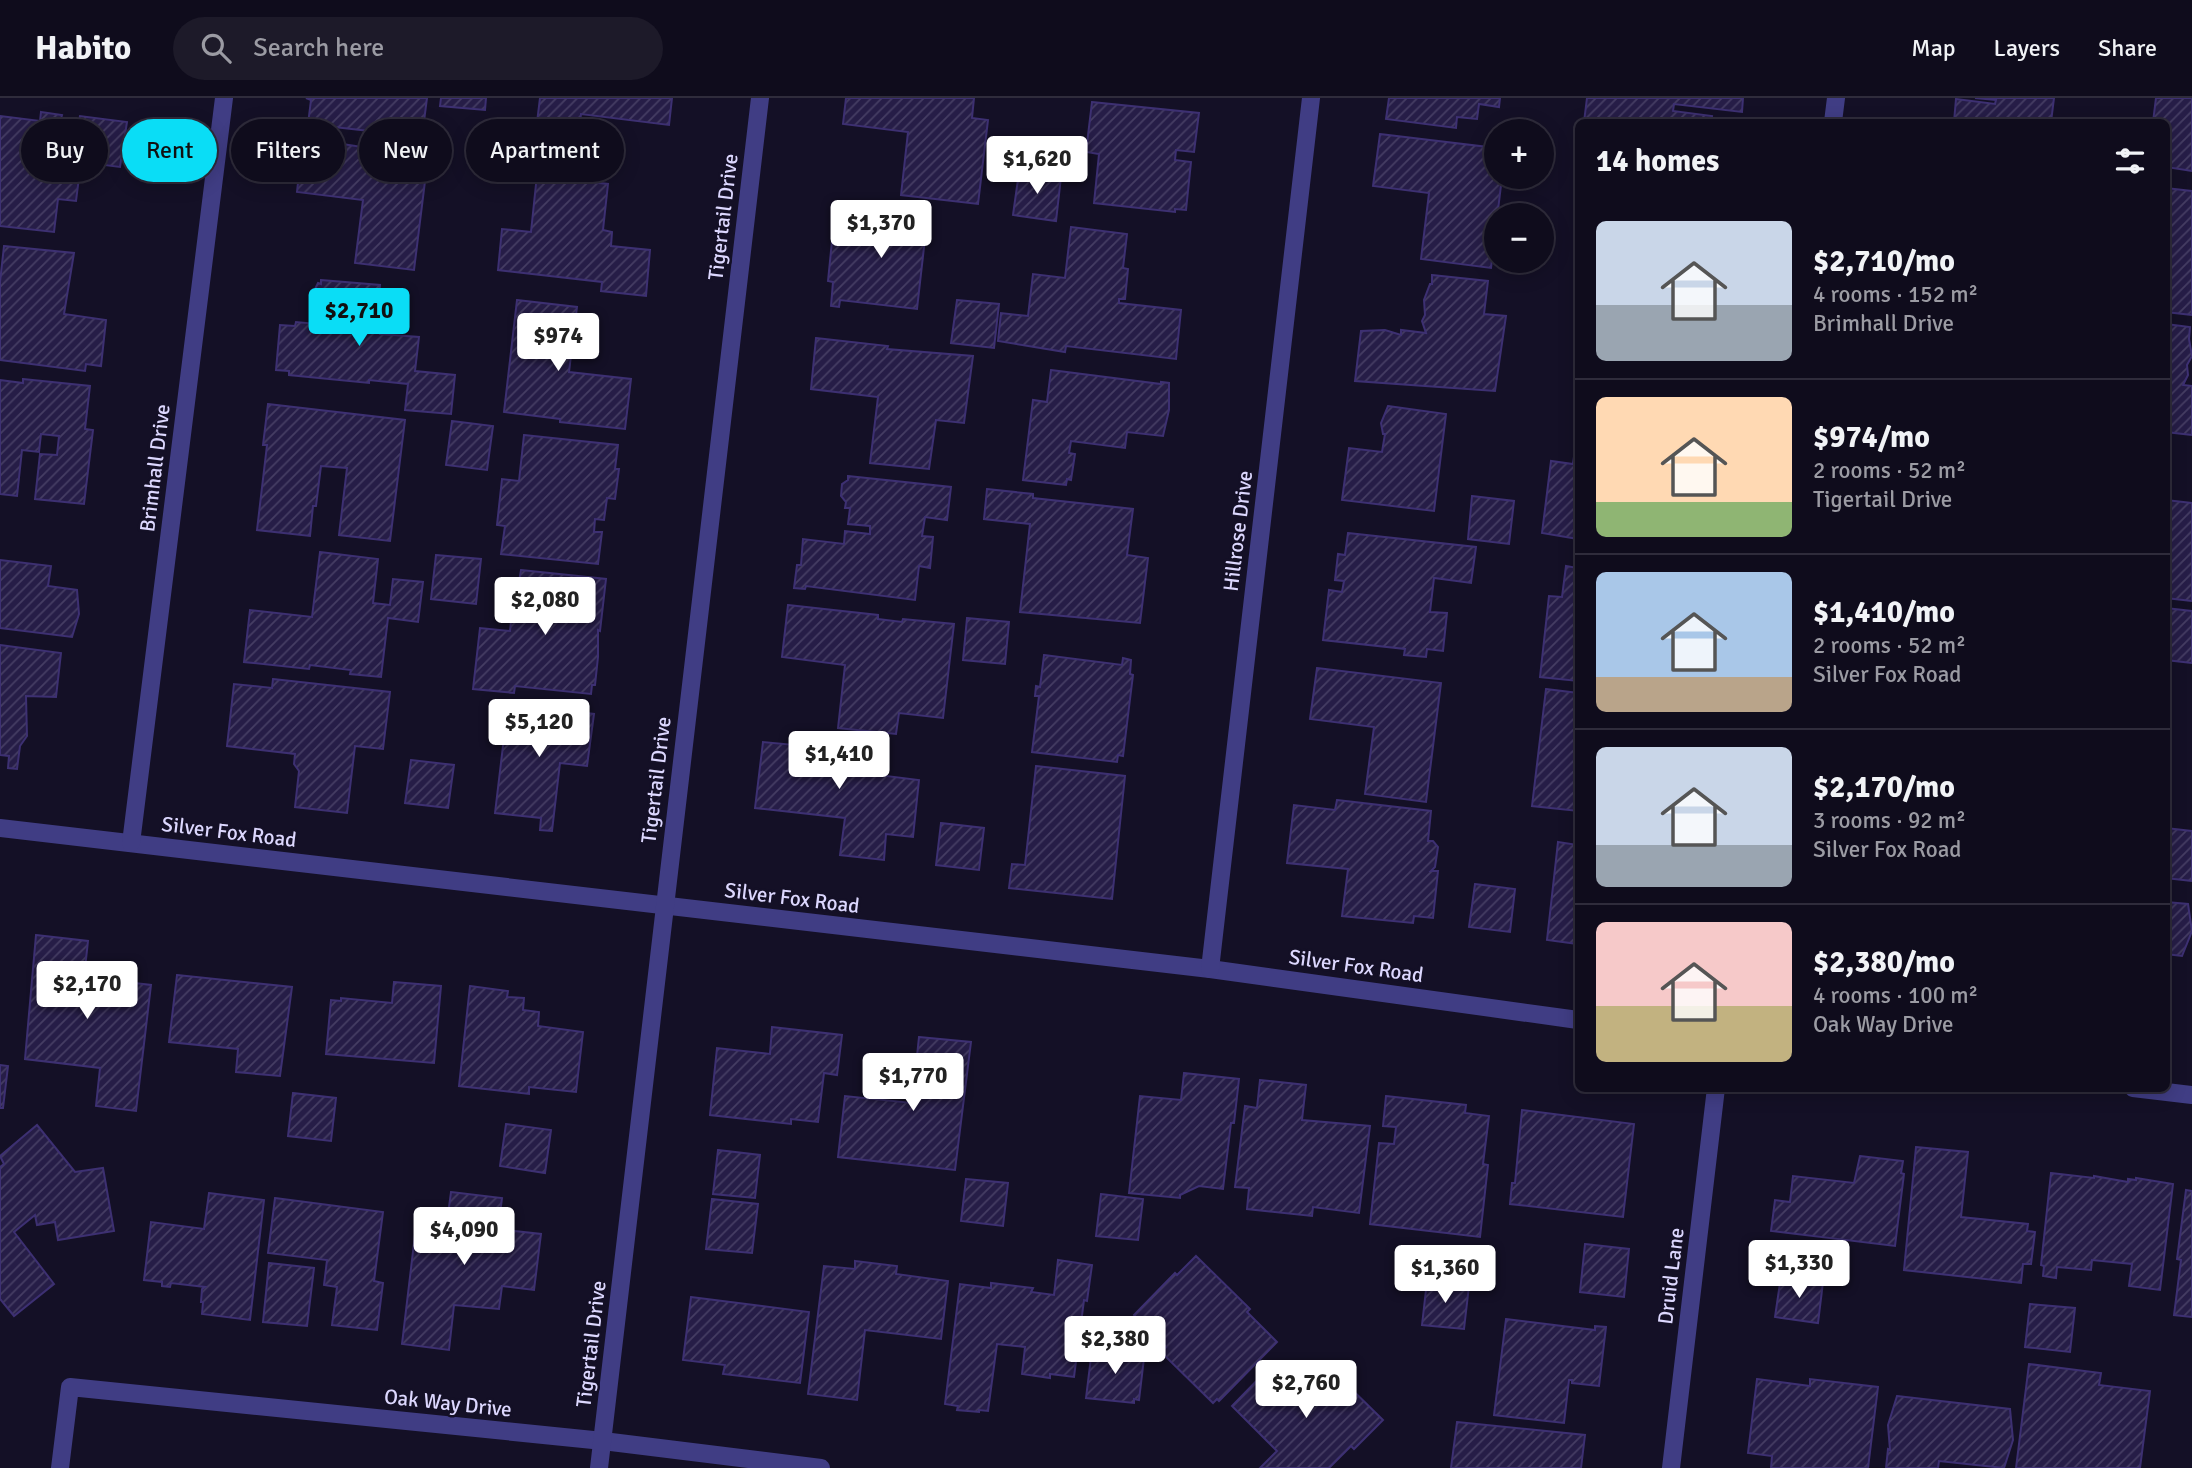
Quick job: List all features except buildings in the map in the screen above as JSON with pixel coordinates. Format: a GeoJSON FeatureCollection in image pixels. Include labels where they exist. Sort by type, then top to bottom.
{"type":"FeatureCollection","features":[{"type":"Feature","properties":{"kind":"street","name":"Brimhall Drive"},"geometry":{"type":"LineString","coordinates":[[131,843],[224,98]]}},
{"type":"Feature","properties":{"kind":"street","name":"Tigertail Drive"},"geometry":{"type":"LineString","coordinates":[[599,1468],[760,98]]}},
{"type":"Feature","properties":{"kind":"street","name":"Hillrose Drive"},"geometry":{"type":"LineString","coordinates":[[1210,969],[1311,98]]}},
{"type":"Feature","properties":{"kind":"street"},"geometry":{"type":"LineString","coordinates":[[1833,119],[1836,98]]}},
{"type":"Feature","properties":{"kind":"street","name":"Silver Fox Road"},"geometry":{"type":"LineString","coordinates":[[0,828],[1210,969],[1575,1020]]}},
{"type":"Feature","properties":{"kind":"street","name":"Druid Lane"},"geometry":{"type":"LineString","coordinates":[[1671,1468],[1716,1092]]}},
{"type":"Feature","properties":{"kind":"street"},"geometry":{"type":"LineString","coordinates":[[2162,1092],[2192,1096]]}},
{"type":"Feature","properties":{"kind":"street","name":"Oak Way Drive"},"geometry":{"type":"LineString","coordinates":[[60,1468],[70,1387],[603,1441],[821,1468]]}}]}
